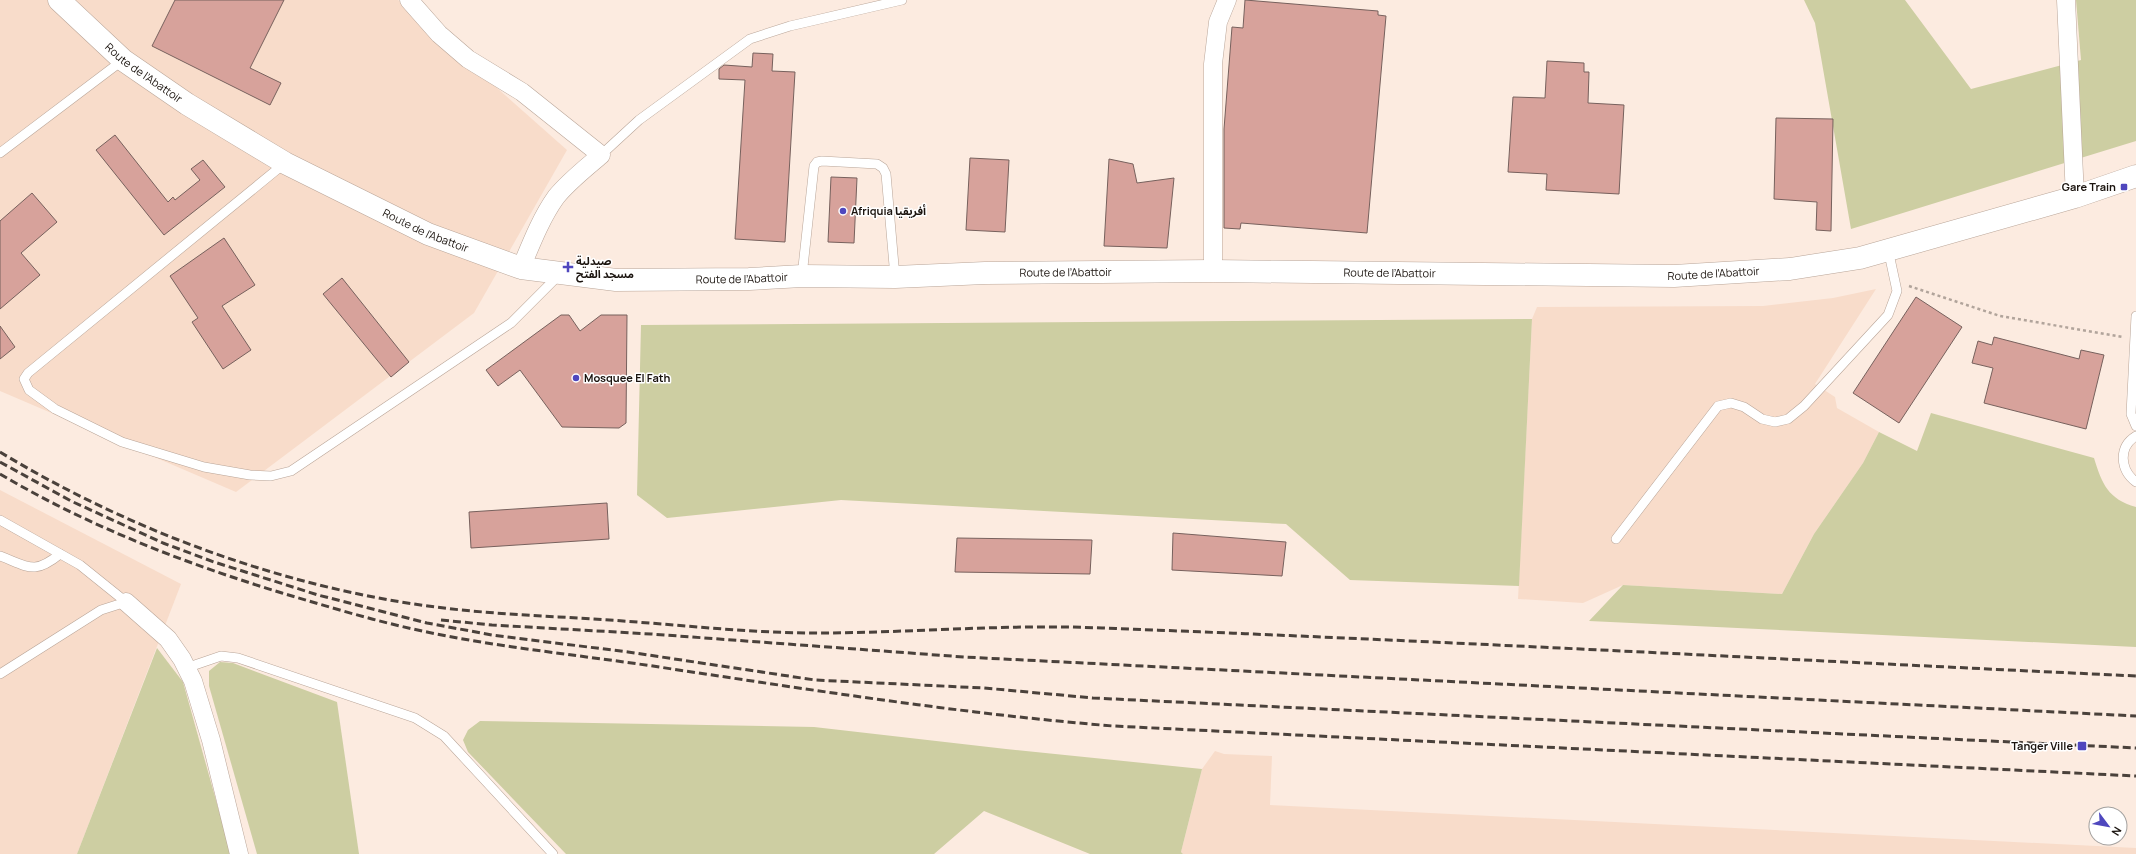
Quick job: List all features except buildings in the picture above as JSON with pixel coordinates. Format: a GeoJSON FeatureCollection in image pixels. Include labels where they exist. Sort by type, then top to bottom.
{"type":"FeatureCollection","features":[{"type":"Feature","properties":{"kind":"main road","name":"Route de l’Abattoir"},"geometry":{"type":"LineString","coordinates":[[59,0],[123,60],[187,104],[285,163],[428,234],[520,268],[616,280],[749,279],[802,276],[895,277],[985,273],[1213,271],[1674,276],[1790,268],[1860,258],[2075,197],[2136,177]]}},
{"type":"Feature","properties":{"kind":"street"},"geometry":{"type":"LineString","coordinates":[[409,0],[439,34],[468,59],[522,92],[601,155],[576,176],[557,197],[544,217],[520,268]]}},
{"type":"Feature","properties":{"kind":"street"},"geometry":{"type":"LineString","coordinates":[[1213,271],[1213,64],[1218,22],[1227,0]]}},
{"type":"Feature","properties":{"kind":"street"},"geometry":{"type":"LineString","coordinates":[[2066,0],[2075,197]]}},
{"type":"Feature","properties":{"kind":"street"},"geometry":{"type":"LineString","coordinates":[[126,602],[168,639],[193,681],[211,740],[239,854]]}},
{"type":"Feature","properties":{"kind":"lane"},"geometry":{"type":"LineString","coordinates":[[601,155],[639,120],[750,39],[790,26],[902,0]]}},
{"type":"Feature","properties":{"kind":"lane"},"geometry":{"type":"LineString","coordinates":[[0,153],[123,60]]}},
{"type":"Feature","properties":{"kind":"lane"},"geometry":{"type":"LineString","coordinates":[[802,276],[814,166],[817,162],[822,161],[877,164],[883,168],[886,174],[895,277]]}},
{"type":"Feature","properties":{"kind":"lane"},"geometry":{"type":"LineString","coordinates":[[285,163],[28,373],[24,379],[29,390],[55,408],[122,442],[204,467],[250,475],[271,476],[291,471],[511,323],[560,274]]}},
{"type":"Feature","properties":{"kind":"lane"},"geometry":{"type":"LineString","coordinates":[[1616,539],[1718,406],[1731,403],[1744,407],[1762,419],[1775,422],[1788,419],[1804,406],[1888,315],[1897,291],[1888,249]]}},
{"type":"Feature","properties":{"kind":"lane"},"geometry":{"type":"LineString","coordinates":[[2136,316],[2131,414],[2136,426]]}},
{"type":"Feature","properties":{"kind":"lane"},"geometry":{"type":"LineString","coordinates":[[2136,436],[2126,446],[2123,462],[2125,470],[2136,482]]}},
{"type":"Feature","properties":{"kind":"lane"},"geometry":{"type":"LineString","coordinates":[[0,520],[80,565],[126,602]]}},
{"type":"Feature","properties":{"kind":"lane"},"geometry":{"type":"LineString","coordinates":[[0,556],[33,568],[46,565],[60,554]]}},
{"type":"Feature","properties":{"kind":"lane"},"geometry":{"type":"LineString","coordinates":[[0,674],[102,610],[126,602]]}},
{"type":"Feature","properties":{"kind":"lane"},"geometry":{"type":"LineString","coordinates":[[186,668],[220,656],[238,658],[415,718],[444,736],[553,854]]}},
{"type":"Feature","properties":{"kind":"path"},"geometry":{"type":"LineString","coordinates":[[1895,281],[2000,316],[2070,326],[2134,339]]}},
{"type":"Feature","properties":{"kind":"shaded area"},"geometry":{"type":"Polygon","coordinates":[[[0,0],[398,0],[567,150],[474,313],[236,492],[0,391],[0,0]]]}},
{"type":"Feature","properties":{"kind":"shaded area"},"geometry":{"type":"Polygon","coordinates":[[[1876,289],[1815,384],[1835,397],[1837,408],[1879,432],[1863,463],[1814,534],[1782,594],[1623,585],[1583,603],[1518,599],[1532,319],[1537,307],[1763,306],[1833,298],[1876,289]]]}},
{"type":"Feature","properties":{"kind":"shaded area"},"geometry":{"type":"Polygon","coordinates":[[[0,490],[181,584],[77,854],[0,854],[0,490]]]}},
{"type":"Feature","properties":{"kind":"shaded area"},"geometry":{"type":"Polygon","coordinates":[[[1215,751],[1224,754],[1272,756],[1270,805],[2136,848],[2136,854],[1183,854],[1181,852],[1202,769],[1215,751]]]}},
{"type":"Feature","properties":{"kind":"green space"},"geometry":{"type":"Polygon","coordinates":[[[1804,0],[1905,0],[1971,89],[2081,60],[2076,0],[2136,0],[2136,141],[1851,229],[1815,23],[1804,0]]]}},
{"type":"Feature","properties":{"kind":"green space"},"geometry":{"type":"Polygon","coordinates":[[[1532,319],[1519,586],[1350,580],[1286,524],[841,500],[667,518],[637,495],[641,325],[1532,319]]]}},
{"type":"Feature","properties":{"kind":"green space"},"geometry":{"type":"Polygon","coordinates":[[[1931,413],[2094,458],[2103,483],[2113,495],[2126,504],[2136,507],[2136,647],[1589,621],[1623,585],[1782,594],[1814,534],[1863,463],[1879,432],[1917,451],[1931,413]]]}},
{"type":"Feature","properties":{"kind":"green space"},"geometry":{"type":"Polygon","coordinates":[[[157,648],[183,682],[231,854],[77,854],[157,648]]]}},
{"type":"Feature","properties":{"kind":"green space"},"geometry":{"type":"Polygon","coordinates":[[[220,662],[233,663],[337,702],[359,854],[257,854],[209,686],[209,671],[220,662]]]}},
{"type":"Feature","properties":{"kind":"green space"},"geometry":{"type":"Polygon","coordinates":[[[480,721],[814,727],[1006,749],[1202,769],[1181,852],[1183,854],[1090,854],[984,811],[934,854],[566,854],[468,752],[463,740],[468,730],[480,721]]]}},
{"type":"Feature","properties":{"kind":"railway"},"geometry":{"type":"LineString","coordinates":[[0,452],[49,480],[100,506],[152,529],[206,550],[261,569],[317,584],[372,597],[452,609],[778,632],[830,633],[1034,627],[1102,628],[2136,676]]}},
{"type":"Feature","properties":{"kind":"railway"},"geometry":{"type":"LineString","coordinates":[[0,462],[71,501],[163,543],[214,562],[318,595],[427,623],[492,635],[628,652],[815,680],[984,688],[1093,698],[2136,748]]}},
{"type":"Feature","properties":{"kind":"railway"},"geometry":{"type":"LineString","coordinates":[[0,474],[67,510],[137,542],[245,581],[372,619],[457,638],[837,694],[1002,715],[1113,726],[2136,776]]}},
{"type":"Feature","properties":{"kind":"railway"},"geometry":{"type":"LineString","coordinates":[[441,620],[492,625],[651,634],[964,657],[2136,716]]}},
{"type":"Feature","properties":{"kind":"place","name":"Gare Train"},"geometry":{"type":"Point","coordinates":[2124,187]}},
{"type":"Feature","properties":{"kind":"place","name":"Afriquia أفريقيا"},"geometry":{"type":"Point","coordinates":[843,211]}},
{"type":"Feature","properties":{"kind":"place","name":"صيدلية مسجد الفتح"},"geometry":{"type":"Point","coordinates":[568,267]}},
{"type":"Feature","properties":{"kind":"place","name":"Mosquee El Fath"},"geometry":{"type":"Point","coordinates":[576,378]}},
{"type":"Feature","properties":{"kind":"place","name":"Tanger Ville"},"geometry":{"type":"Point","coordinates":[2082,746]}}]}
